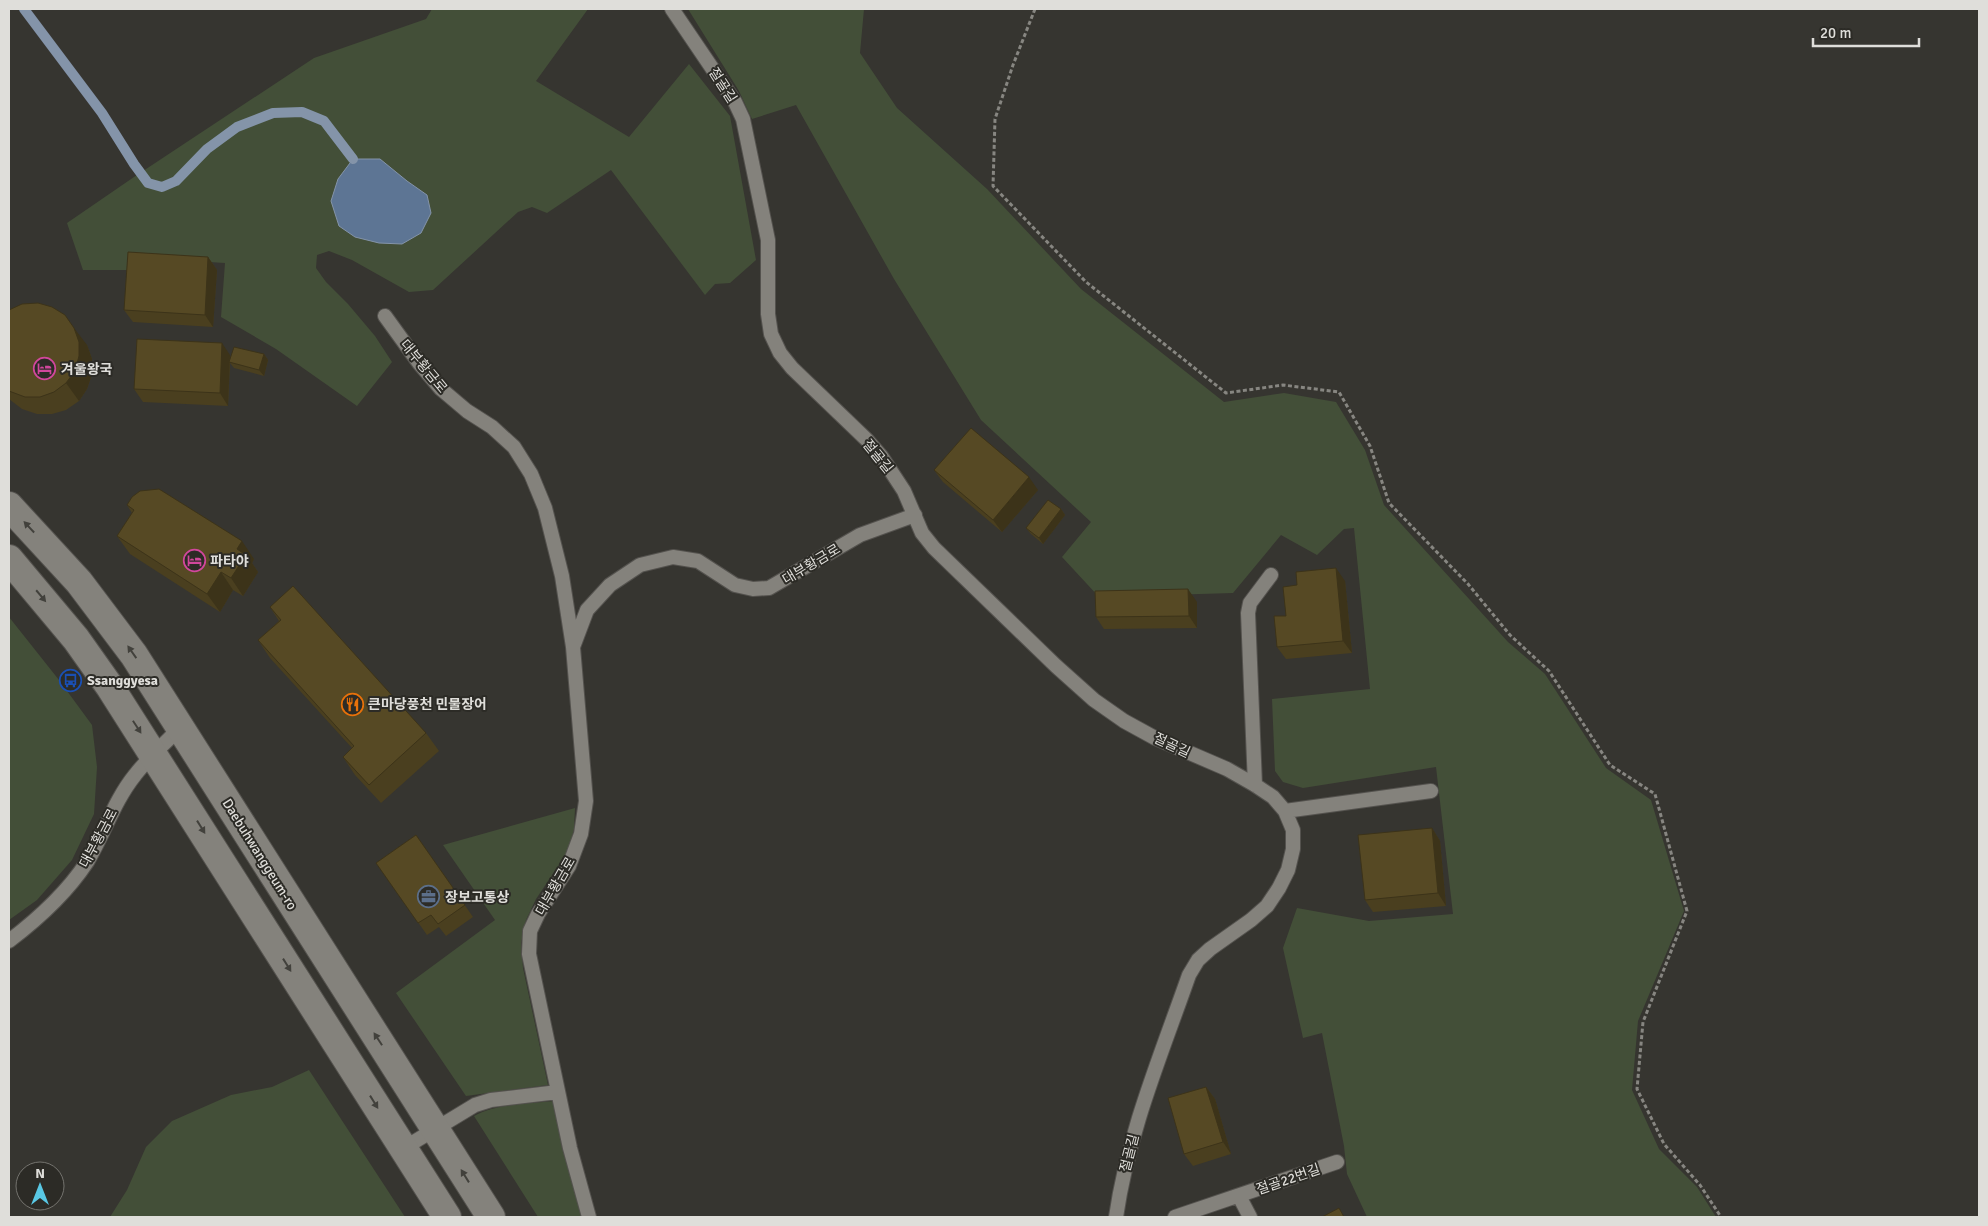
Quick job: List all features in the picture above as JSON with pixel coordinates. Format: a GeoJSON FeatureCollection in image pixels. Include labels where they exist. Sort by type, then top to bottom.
{"type":"FeatureCollection","features":[{"type":"Feature","properties":{"kind":"main road","name":"Daebuhwanggeum-ro"},"geometry":{"type":"LineString","coordinates":[[9,506],[84,588],[134,655],[491,1217]]}},
{"type":"Feature","properties":{"kind":"main road"},"geometry":{"type":"LineString","coordinates":[[9,559],[76,639],[110,687],[447,1217]]}},
{"type":"Feature","properties":{"kind":"lane","name":"절골길"},"geometry":{"type":"LineString","coordinates":[[672,9],[735,102],[743,119],[768,240],[768,314],[771,334],[780,353],[792,368],[881,456],[904,491],[922,533],[934,548],[1010,623],[1094,700],[1124,721],[1155,738],[1227,770],[1273,797],[1285,811],[1293,830],[1293,849],[1288,870],[1267,906],[1251,920],[1210,949],[1198,960],[1189,975],[1138,1119],[1124,1171],[1116,1217]]}},
{"type":"Feature","properties":{"kind":"lane","name":"대부황금로"},"geometry":{"type":"LineString","coordinates":[[385,316],[419,363],[441,389],[467,411],[492,427],[514,447],[531,474],[545,508],[562,576],[573,647],[586,801],[581,834],[569,866],[538,914],[530,931],[529,954],[570,1148],[589,1217]]}},
{"type":"Feature","properties":{"kind":"lane","name":"대부황금로"},"geometry":{"type":"LineString","coordinates":[[573,647],[587,610],[610,585],[640,565],[673,557],[698,561],[735,585],[754,589],[769,588],[860,535],[915,515]]}},
{"type":"Feature","properties":{"kind":"lane"},"geometry":{"type":"LineString","coordinates":[[1255,785],[1248,613],[1250,603],[1271,575]]}},
{"type":"Feature","properties":{"kind":"lane","name":"대부황금로"},"geometry":{"type":"LineString","coordinates":[[9,941],[37,920],[65,890],[86,862],[125,789],[154,754],[180,728]]}},
{"type":"Feature","properties":{"kind":"lane"},"geometry":{"type":"LineString","coordinates":[[1285,811],[1431,791]]}},
{"type":"Feature","properties":{"kind":"lane"},"geometry":{"type":"LineString","coordinates":[[404,1148],[475,1105],[491,1100],[558,1092]]}},
{"type":"Feature","properties":{"kind":"lane","name":"절골22번길"},"geometry":{"type":"LineString","coordinates":[[1175,1217],[1337,1162]]}},
{"type":"Feature","properties":{"kind":"lane","name":"절골22번길"},"geometry":{"type":"LineString","coordinates":[[1239,1196],[1250,1217]]}},
{"type":"Feature","properties":{"kind":"path"},"geometry":{"type":"LineString","coordinates":[[1035,9],[1013,65],[995,119],[993,186],[1086,282],[1226,393],[1283,385],[1339,392],[1370,446],[1389,503],[1468,584],[1510,635],[1549,671],[1610,765],[1655,794],[1687,911],[1643,1022],[1637,1089],[1664,1144],[1700,1185],[1721,1217]]}},
{"type":"Feature","properties":{"kind":"green space"},"geometry":{"type":"Polygon","coordinates":[[[432,9],[588,9],[536,81],[629,137],[689,64],[730,116],[756,260],[730,283],[715,284],[705,295],[611,170],[547,213],[532,207],[518,212],[433,290],[409,292],[352,260],[329,251],[317,255],[316,268],[326,282],[348,304],[375,336],[392,362],[357,406],[276,349],[221,317],[225,263],[128,257],[127,270],[83,270],[67,223],[314,58],[426,19],[432,9]],[[407,181],[431,213],[427,195],[407,181]]]}},
{"type":"Feature","properties":{"kind":"green space"},"geometry":{"type":"Polygon","coordinates":[[[688,9],[864,9],[860,53],[897,108],[987,189],[1081,289],[1224,402],[1284,393],[1336,402],[1365,450],[1384,505],[1508,642],[1545,674],[1606,768],[1651,800],[1684,911],[1638,1021],[1632,1090],[1659,1149],[1697,1187],[1716,1217],[1367,1217],[1347,1174],[1344,1146],[1322,1033],[1303,1038],[1283,948],[1297,908],[1369,921],[1453,914],[1436,767],[1303,788],[1283,782],[1275,771],[1272,699],[1370,689],[1354,528],[1344,529],[1317,555],[1281,535],[1233,593],[1099,597],[1062,557],[1091,522],[981,420],[894,279],[796,105],[752,119],[739,91],[688,9]]]}},
{"type":"Feature","properties":{"kind":"green space"},"geometry":{"type":"Polygon","coordinates":[[[9,617],[92,725],[97,767],[94,814],[72,860],[37,900],[9,920],[9,617]]]}},
{"type":"Feature","properties":{"kind":"green space"},"geometry":{"type":"Polygon","coordinates":[[[575,808],[574,829],[569,850],[536,899],[526,920],[521,943],[523,968],[548,1085],[466,1096],[396,993],[495,920],[443,845],[575,808]]]}},
{"type":"Feature","properties":{"kind":"green space"},"geometry":{"type":"Polygon","coordinates":[[[309,1070],[405,1217],[110,1217],[127,1190],[146,1147],[172,1121],[231,1095],[272,1087],[309,1070]]]}},
{"type":"Feature","properties":{"kind":"green space"},"geometry":{"type":"Polygon","coordinates":[[[554,1101],[582,1217],[538,1217],[474,1116],[503,1106],[554,1101]]]}},
{"type":"Feature","properties":{"kind":"water"},"geometry":{"type":"Polygon","coordinates":[[[353,159],[380,159],[427,195],[431,213],[421,233],[402,244],[379,243],[355,237],[339,226],[331,201],[338,179],[353,159]]]}},
{"type":"Feature","properties":{"kind":"building"},"geometry":{"type":"Polygon","coordinates":[[[128,252],[208,257],[205,315],[124,310],[128,252]]]}},
{"type":"Feature","properties":{"kind":"building"},"geometry":{"type":"Polygon","coordinates":[[[38,303],[52,307],[65,315],[74,328],[79,342],[79,356],[75,371],[66,383],[54,392],[40,397],[25,397],[9,391],[9,310],[22,304],[38,303]]]}},
{"type":"Feature","properties":{"kind":"building"},"geometry":{"type":"Polygon","coordinates":[[[137,339],[222,343],[220,393],[134,389],[137,339]]]}},
{"type":"Feature","properties":{"kind":"building"},"geometry":{"type":"Polygon","coordinates":[[[234,347],[264,354],[259,370],[229,362],[234,347]]]}},
{"type":"Feature","properties":{"kind":"building"},"geometry":{"type":"Polygon","coordinates":[[[971,428],[1029,477],[993,520],[934,470],[971,428]]]}},
{"type":"Feature","properties":{"kind":"building"},"geometry":{"type":"Polygon","coordinates":[[[159,489],[242,541],[237,549],[246,555],[231,578],[221,572],[207,594],[117,536],[134,510],[127,505],[132,497],[140,491],[159,489]]]}},
{"type":"Feature","properties":{"kind":"building"},"geometry":{"type":"Polygon","coordinates":[[[1048,500],[1061,509],[1039,538],[1026,528],[1048,500]]]}},
{"type":"Feature","properties":{"kind":"building"},"geometry":{"type":"Polygon","coordinates":[[[1336,568],[1343,641],[1277,647],[1274,616],[1286,616],[1283,587],[1297,585],[1296,572],[1336,568]]]}},
{"type":"Feature","properties":{"kind":"building"},"geometry":{"type":"Polygon","coordinates":[[[293,586],[426,733],[369,785],[343,757],[354,746],[258,640],[281,620],[270,607],[293,586]]]}},
{"type":"Feature","properties":{"kind":"building"},"geometry":{"type":"Polygon","coordinates":[[[1188,589],[1189,616],[1096,617],[1095,591],[1188,589]]]}},
{"type":"Feature","properties":{"kind":"building"},"geometry":{"type":"Polygon","coordinates":[[[1432,828],[1438,893],[1365,900],[1358,835],[1432,828]]]}},
{"type":"Feature","properties":{"kind":"building"},"geometry":{"type":"Polygon","coordinates":[[[416,835],[465,905],[438,924],[431,915],[418,923],[376,863],[416,835]]]}},
{"type":"Feature","properties":{"kind":"building"},"geometry":{"type":"Polygon","coordinates":[[[1206,1087],[1223,1142],[1184,1154],[1168,1098],[1206,1087]]]}},
{"type":"Feature","properties":{"kind":"building"},"geometry":{"type":"Polygon","coordinates":[[[1339,1208],[1344,1217],[1322,1217],[1339,1208]]]}},
{"type":"Feature","properties":{"kind":"waterway"},"geometry":{"type":"LineString","coordinates":[[24,9],[102,113],[148,183],[162,187],[176,181],[207,149],[237,127],[273,113],[302,112],[324,121],[353,159]]}},
{"type":"Feature","properties":{"kind":"place","name":"겨울왕국"},"geometry":{"type":"Point","coordinates":[45,369]}},
{"type":"Feature","properties":{"kind":"place","name":"파타야"},"geometry":{"type":"Point","coordinates":[194,561]}},
{"type":"Feature","properties":{"kind":"place","name":"Ssanggyesa"},"geometry":{"type":"Point","coordinates":[71,680]}},
{"type":"Feature","properties":{"kind":"place","name":"큰마당풍천 민물장어"},"geometry":{"type":"Point","coordinates":[352,704]}},
{"type":"Feature","properties":{"kind":"place","name":"장보고통상"},"geometry":{"type":"Point","coordinates":[429,897]}}]}
